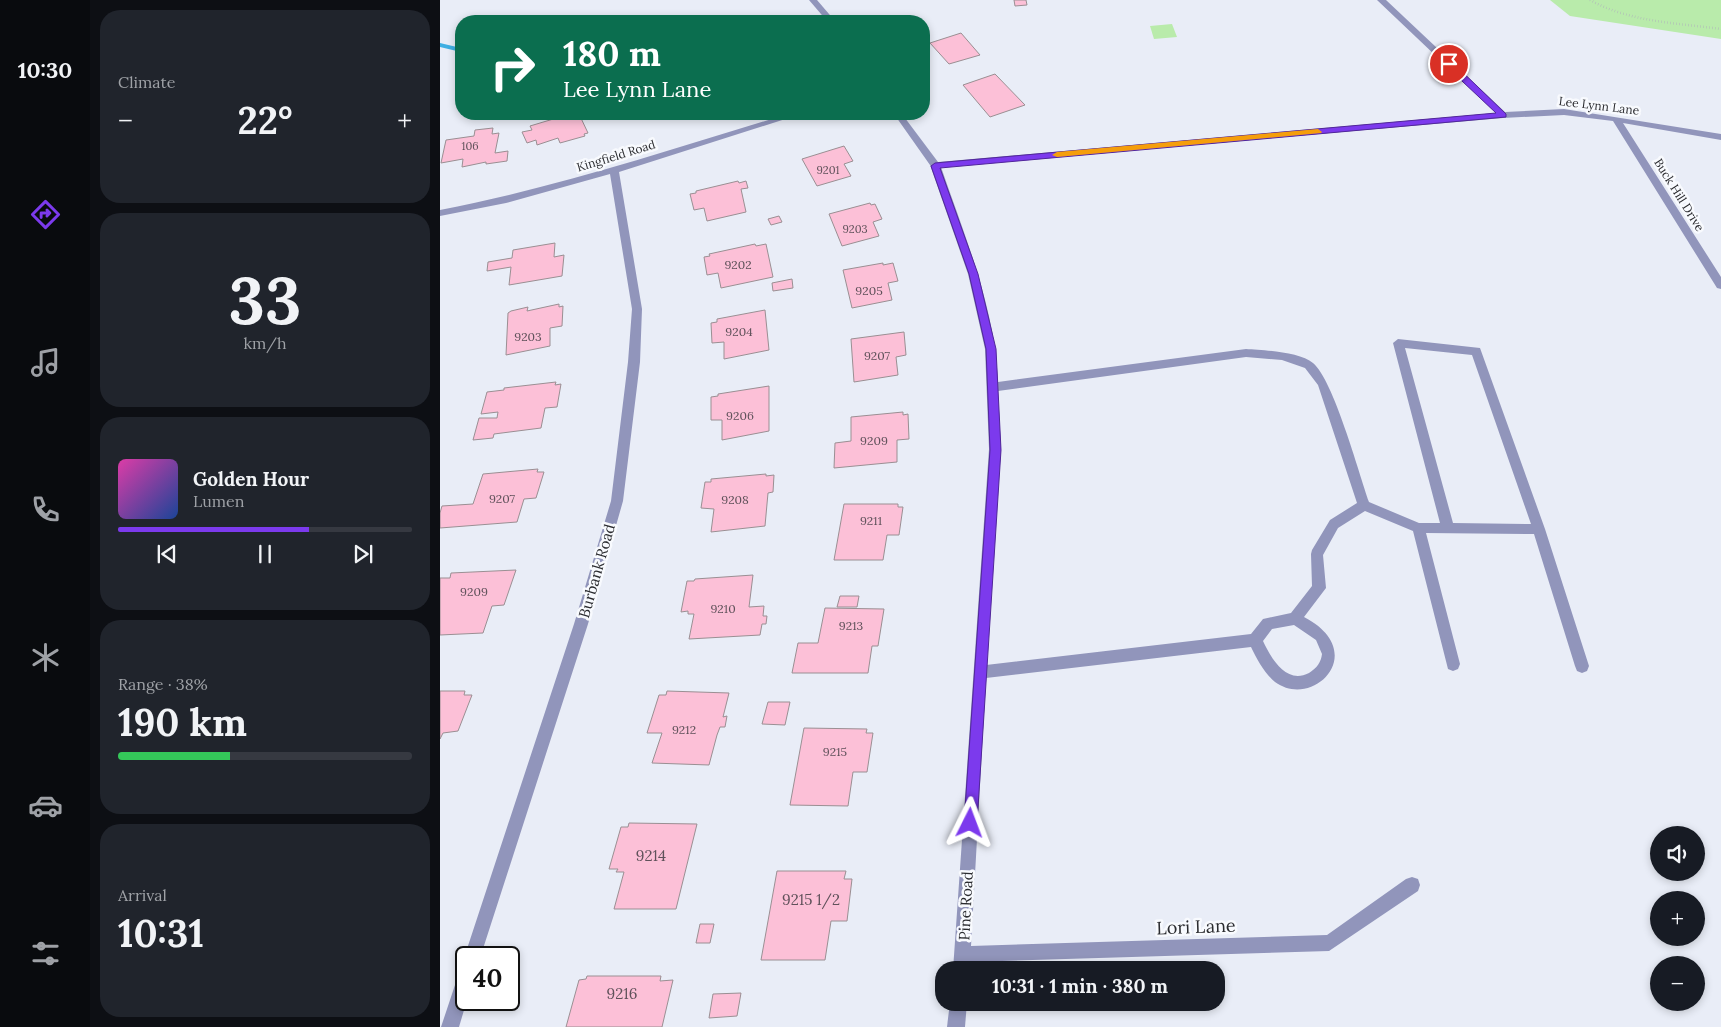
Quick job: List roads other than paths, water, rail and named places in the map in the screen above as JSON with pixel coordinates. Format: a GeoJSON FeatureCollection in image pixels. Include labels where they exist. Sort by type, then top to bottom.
{"type":"FeatureCollection","features":[{"type":"Feature","properties":{"kind":"street"},"geometry":{"type":"LineString","coordinates":[[813,0],[827,15]]}},
{"type":"Feature","properties":{"kind":"street"},"geometry":{"type":"LineString","coordinates":[[1381,0],[1503,115]]}},
{"type":"Feature","properties":{"kind":"street","name":"Lee Lynn Lane"},"geometry":{"type":"LineString","coordinates":[[935,166],[1503,115],[1564,112],[1721,137]]}},
{"type":"Feature","properties":{"kind":"street","name":"Buck Hill Drive"},"geometry":{"type":"LineString","coordinates":[[1616,119],[1721,285]]}},
{"type":"Feature","properties":{"kind":"street","name":"Kingfield Road"},"geometry":{"type":"LineString","coordinates":[[440,213],[506,200],[614,170],[777,120]]}},
{"type":"Feature","properties":{"kind":"street","name":"Pine Road"},"geometry":{"type":"LineString","coordinates":[[902,120],[935,166],[973,274],[991,349],[995,450],[979,672],[962,961]]}},
{"type":"Feature","properties":{"kind":"street","name":"Burbank Road"},"geometry":{"type":"LineString","coordinates":[[476,946],[581,624],[618,501],[634,362],[637,309],[614,170]]}},
{"type":"Feature","properties":{"kind":"street"},"geometry":{"type":"LineString","coordinates":[[1448,528],[1398,344],[1476,351],[1539,529],[1582,666]]}},
{"type":"Feature","properties":{"kind":"street"},"geometry":{"type":"LineString","coordinates":[[992,387],[1246,353],[1283,356],[1309,365],[1323,384],[1364,505],[1418,528],[1539,529]]}},
{"type":"Feature","properties":{"kind":"street"},"geometry":{"type":"LineString","coordinates":[[1295,619],[1319,588],[1317,554],[1334,524],[1364,505]]}},
{"type":"Feature","properties":{"kind":"street"},"geometry":{"type":"LineString","coordinates":[[1418,528],[1452,664]]}},
{"type":"Feature","properties":{"kind":"street"},"geometry":{"type":"LineString","coordinates":[[979,672],[1255,640],[1268,623],[1295,619],[1316,630],[1328,647],[1327,662],[1318,676],[1301,684],[1284,679],[1262,655],[1255,640]]}},
{"type":"Feature","properties":{"kind":"street","name":"Lori Lane"},"geometry":{"type":"LineString","coordinates":[[981,961],[1329,943],[1412,885]]}},
{"type":"Feature","properties":{"kind":"street"},"geometry":{"type":"LineString","coordinates":[[450,1027],[455,1011]]}},
{"type":"Feature","properties":{"kind":"street"},"geometry":{"type":"LineString","coordinates":[[956,1027],[958,1011]]}},
{"type":"Feature","properties":{"kind":"waterway"},"geometry":{"type":"LineString","coordinates":[[440,45],[455,49]]}}]}
